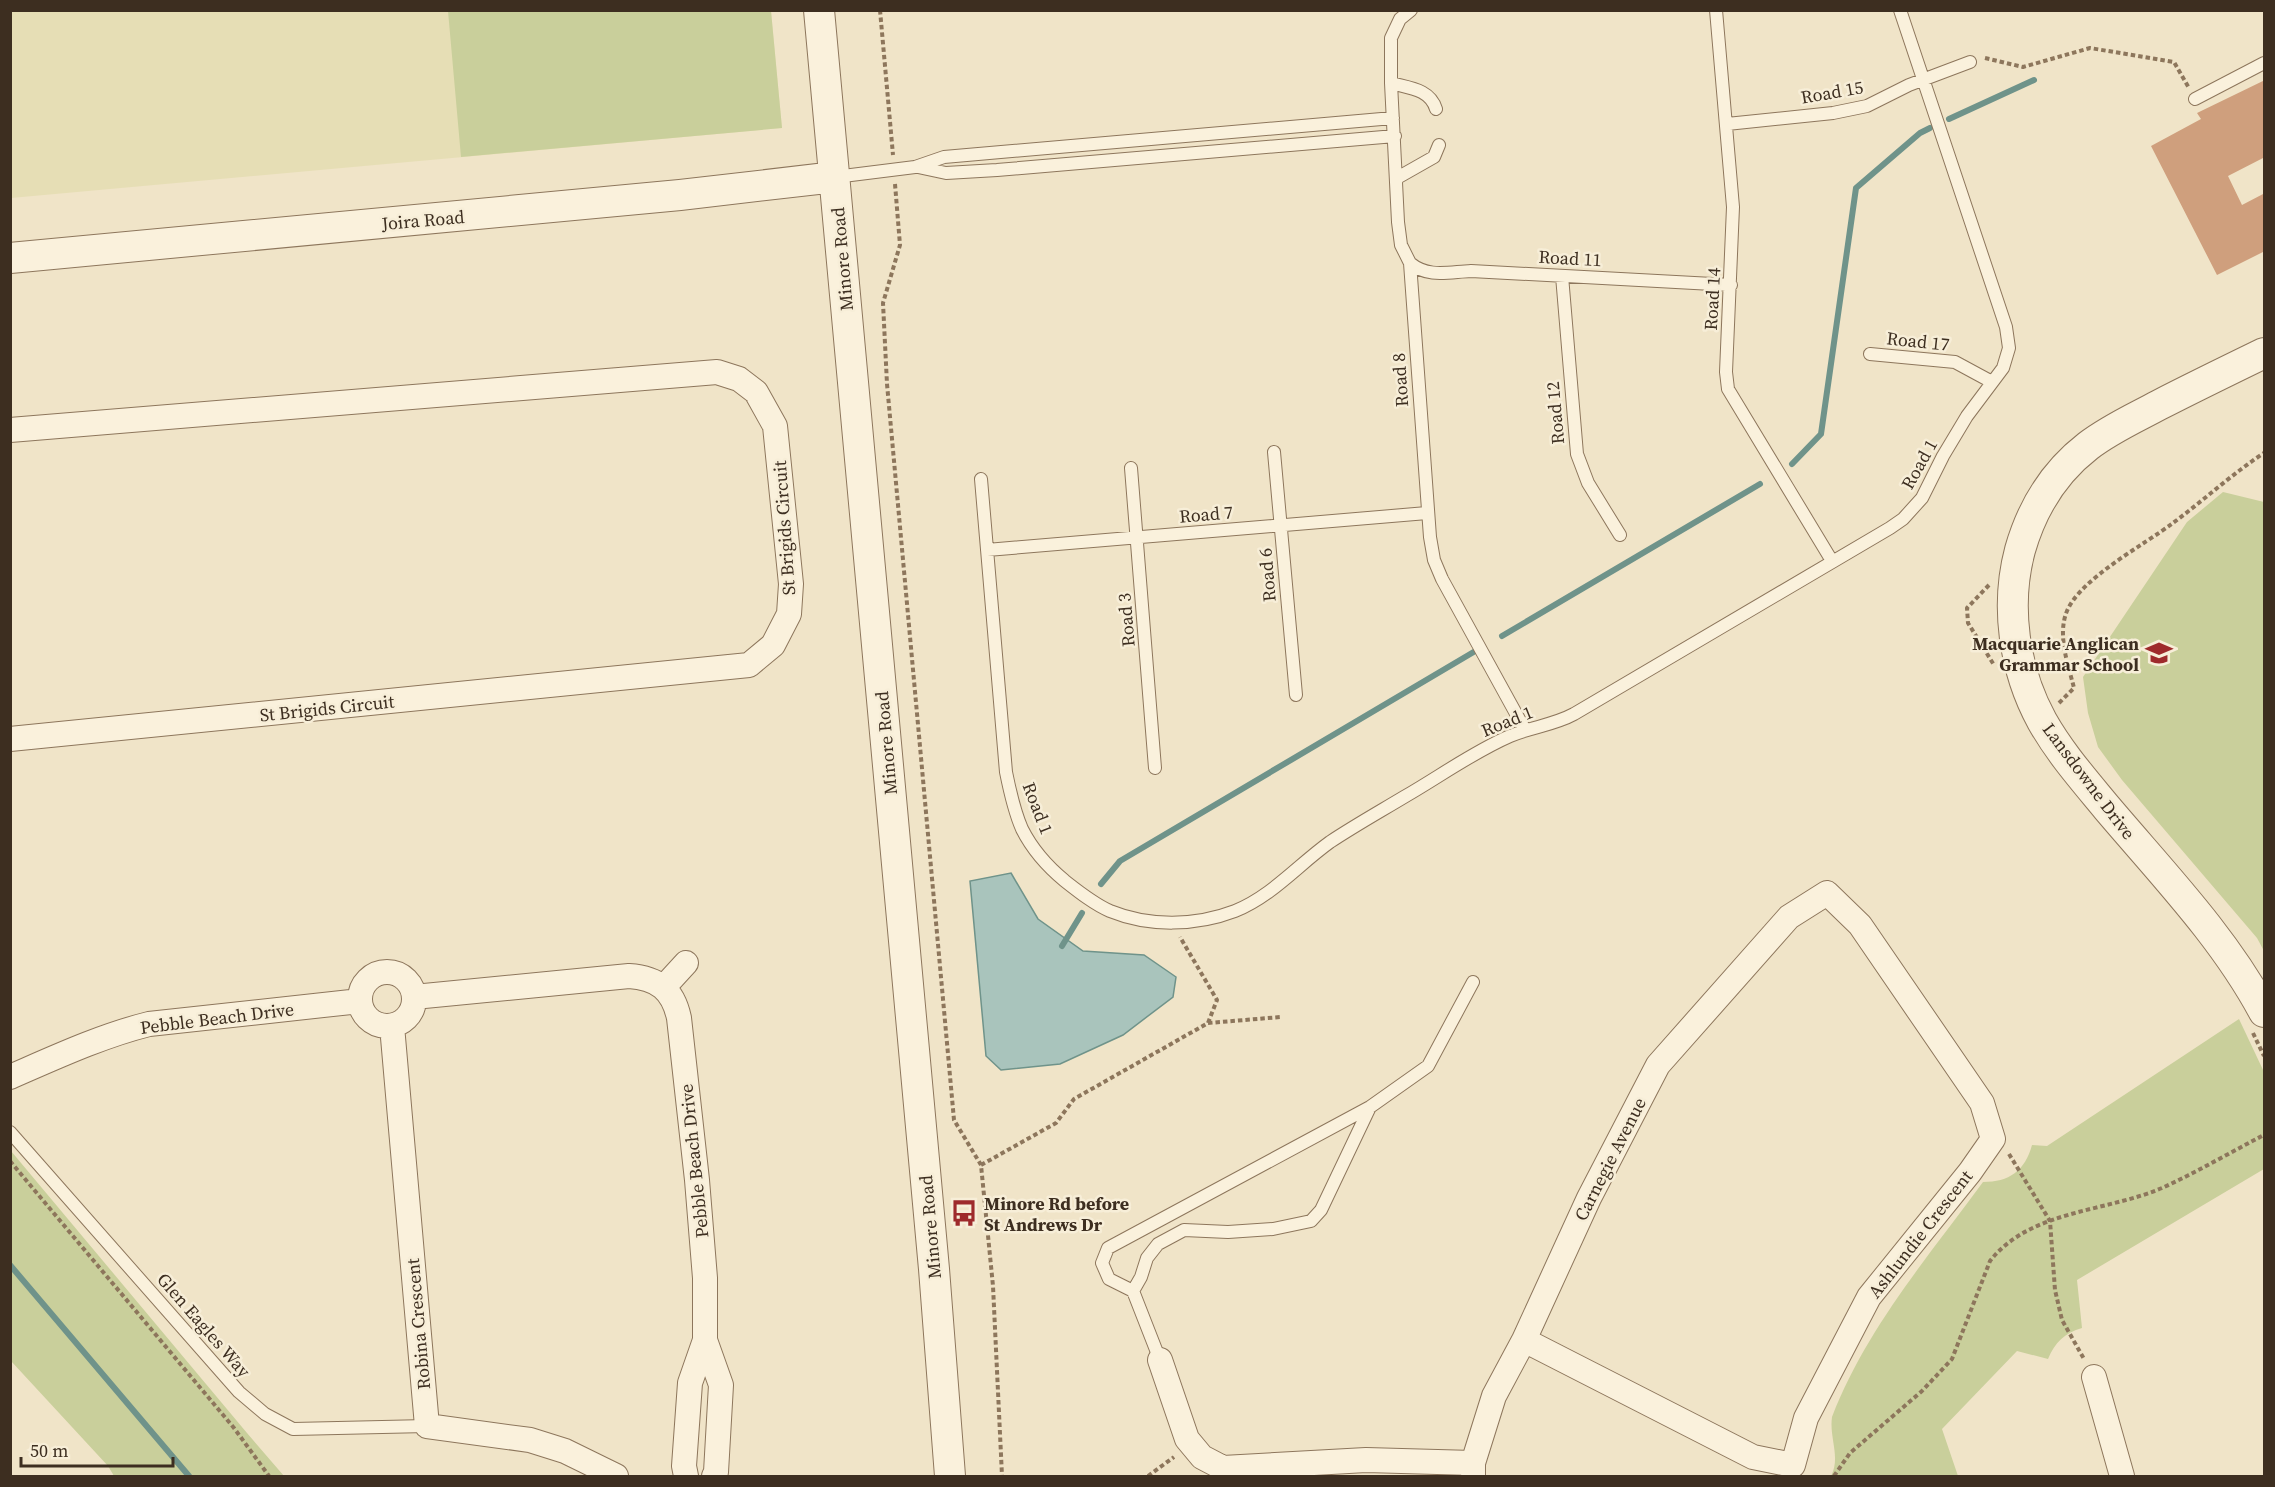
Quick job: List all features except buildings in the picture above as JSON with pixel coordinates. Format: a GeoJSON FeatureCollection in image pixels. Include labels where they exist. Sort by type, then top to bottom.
{"type":"FeatureCollection","features":[{"type":"Feature","properties":{"kind":"street","name":"Minore Road"},"geometry":{"type":"LineString","coordinates":[[819,10],[934,1269],[950,1476]]}},
{"type":"Feature","properties":{"kind":"street","name":"Joira Road"},"geometry":{"type":"LineString","coordinates":[[10,258],[680,195],[835,177]]}},
{"type":"Feature","properties":{"kind":"street","name":"Lansdowne Drive"},"geometry":{"type":"LineString","coordinates":[[2257,1018],[2231,958],[2083,778],[2042,720],[2027,684],[2016,644],[2012,607],[2016,568],[2025,532],[2038,501],[2061,470],[2097,441],[2131,420],[2265,353]]}},
{"type":"Feature","properties":{"kind":"street","name":"St Brigids Circuit"},"geometry":{"type":"LineString","coordinates":[[10,430],[717,372],[739,379],[756,392],[775,426],[791,584],[789,614],[773,645],[749,665],[10,739]]}},
{"type":"Feature","properties":{"kind":"street","name":"Carnegie Avenue"},"geometry":{"type":"LineString","coordinates":[[1473,1470],[1494,1396],[1524,1340],[1589,1198],[1658,1065],[1789,917],[1827,893],[1860,925],[1983,1103],[1993,1139]]}},
{"type":"Feature","properties":{"kind":"street"},"geometry":{"type":"LineString","coordinates":[[414,997],[630,976],[654,981],[664,987],[686,963]]}},
{"type":"Feature","properties":{"kind":"street"},"geometry":{"type":"LineString","coordinates":[[385,972],[401,976],[412,988],[414,997],[411,1012],[392,1026],[384,1026],[370,1020],[365,1015],[360,1001],[364,985],[377,974],[385,972]]}},
{"type":"Feature","properties":{"kind":"street","name":"Pebble Beach Drive"},"geometry":{"type":"LineString","coordinates":[[664,987],[676,1005],[679,1017],[705,1278],[705,1340],[690,1383],[684,1466],[686,1476]]}},
{"type":"Feature","properties":{"kind":"street","name":"Pebble Beach Drive"},"geometry":{"type":"LineString","coordinates":[[10,1077],[93,1041],[149,1024],[360,1001]]}},
{"type":"Feature","properties":{"kind":"street","name":"Robina Crescent"},"geometry":{"type":"LineString","coordinates":[[392,1026],[427,1426]]}},
{"type":"Feature","properties":{"kind":"street","name":"Ashlundie Crescent"},"geometry":{"type":"LineString","coordinates":[[1524,1340],[1754,1457],[1793,1465],[1806,1418],[1869,1297],[1970,1172],[1993,1139]]}},
{"type":"Feature","properties":{"kind":"street","name":"Pebble Beach Drive"},"geometry":{"type":"LineString","coordinates":[[705,1340],[721,1384],[714,1476]]}},
{"type":"Feature","properties":{"kind":"street"},"geometry":{"type":"LineString","coordinates":[[1160,1360],[1187,1438],[1202,1457],[1223,1468],[1366,1460],[1473,1470]]}},
{"type":"Feature","properties":{"kind":"street"},"geometry":{"type":"LineString","coordinates":[[2094,1377],[2122,1476]]}},
{"type":"Feature","properties":{"kind":"street"},"geometry":{"type":"LineString","coordinates":[[427,1426],[530,1440],[565,1451],[616,1476]]}},
{"type":"Feature","properties":{"kind":"lane","name":"Road 14"},"geometry":{"type":"LineString","coordinates":[[1716,10],[1733,207],[1726,372],[1728,389],[1832,561]]}},
{"type":"Feature","properties":{"kind":"lane","name":"Road 1"},"geometry":{"type":"LineString","coordinates":[[981,479],[1006,772],[1012,802],[1023,830],[1038,854],[1083,896],[1110,911],[1138,919],[1172,923],[1205,920],[1235,911],[1262,897],[1331,841],[1487,748],[1525,730],[1554,723],[1575,714],[1890,528],[1914,508],[1967,416],[2003,368],[2009,348],[2006,327],[1900,10]]}},
{"type":"Feature","properties":{"kind":"lane","name":"Road 8"},"geometry":{"type":"LineString","coordinates":[[1407,11],[1395,27],[1391,38],[1391,83],[1399,234],[1405,255],[1410,262],[1427,513],[1434,560],[1442,579],[1525,730]]}},
{"type":"Feature","properties":{"kind":"lane","name":"Road 15"},"geometry":{"type":"LineString","coordinates":[[1727,123],[1851,110],[1868,106],[1923,79],[1970,62]]}},
{"type":"Feature","properties":{"kind":"lane"},"geometry":{"type":"LineString","coordinates":[[2195,99],[2265,63]]}},
{"type":"Feature","properties":{"kind":"lane"},"geometry":{"type":"LineString","coordinates":[[1391,83],[1423,91],[1434,101],[1436,109]]}},
{"type":"Feature","properties":{"kind":"lane"},"geometry":{"type":"LineString","coordinates":[[835,177],[915,167],[944,157],[1393,118]]}},
{"type":"Feature","properties":{"kind":"lane"},"geometry":{"type":"LineString","coordinates":[[915,167],[946,173],[997,170],[1395,136]]}},
{"type":"Feature","properties":{"kind":"lane"},"geometry":{"type":"LineString","coordinates":[[1397,178],[1434,157],[1439,145]]}},
{"type":"Feature","properties":{"kind":"lane"},"geometry":{"type":"LineString","coordinates":[[996,152],[997,170]]}},
{"type":"Feature","properties":{"kind":"lane","name":"Road 11"},"geometry":{"type":"LineString","coordinates":[[1410,262],[1425,272],[1434,274],[1471,271],[1731,285]]}},
{"type":"Feature","properties":{"kind":"lane","name":"Road 12"},"geometry":{"type":"LineString","coordinates":[[1562,276],[1576,454],[1588,483],[1620,535]]}},
{"type":"Feature","properties":{"kind":"lane","name":"Road 17"},"geometry":{"type":"LineString","coordinates":[[1870,354],[1955,362],[1992,382]]}},
{"type":"Feature","properties":{"kind":"lane","name":"Road 6"},"geometry":{"type":"LineString","coordinates":[[1274,452],[1296,695]]}},
{"type":"Feature","properties":{"kind":"lane","name":"Road 3"},"geometry":{"type":"LineString","coordinates":[[1131,468],[1155,768]]}},
{"type":"Feature","properties":{"kind":"lane","name":"Road 7"},"geometry":{"type":"LineString","coordinates":[[987,550],[1427,513]]}},
{"type":"Feature","properties":{"kind":"lane"},"geometry":{"type":"LineString","coordinates":[[1160,1360],[1133,1291],[1109,1279],[1102,1263],[1108,1248],[1370,1107],[1428,1066],[1473,982]]}},
{"type":"Feature","properties":{"kind":"lane"},"geometry":{"type":"LineString","coordinates":[[1133,1291],[1141,1277],[1147,1258],[1158,1244],[1184,1230],[1228,1232],[1273,1229],[1311,1221],[1320,1210],[1370,1107]]}},
{"type":"Feature","properties":{"kind":"lane","name":"Glen Eagles Way"},"geometry":{"type":"LineString","coordinates":[[10,1132],[238,1392],[265,1414],[293,1430],[427,1426]]}},
{"type":"Feature","properties":{"kind":"path"},"geometry":{"type":"LineString","coordinates":[[880,10],[900,245],[883,303],[887,384],[954,1120],[981,1165],[993,1286],[1002,1476]]}},
{"type":"Feature","properties":{"kind":"path"},"geometry":{"type":"LineString","coordinates":[[1970,62],[1986,58],[2023,67],[2090,48],[2174,62],[2195,99]]}},
{"type":"Feature","properties":{"kind":"path"},"geometry":{"type":"LineString","coordinates":[[2042,720],[2074,688],[2065,651],[2063,626],[2067,611],[2076,597],[2102,574],[2244,466],[2265,453]]}},
{"type":"Feature","properties":{"kind":"path"},"geometry":{"type":"LineString","coordinates":[[1991,577],[1989,585],[1967,608],[1967,616],[1968,623],[2000,674]]}},
{"type":"Feature","properties":{"kind":"path"},"geometry":{"type":"LineString","coordinates":[[1172,923],[1217,1000],[1208,1023]]}},
{"type":"Feature","properties":{"kind":"path"},"geometry":{"type":"LineString","coordinates":[[981,1165],[1056,1123],[1074,1099],[1208,1023],[1281,1017]]}},
{"type":"Feature","properties":{"kind":"path"},"geometry":{"type":"LineString","coordinates":[[2257,1018],[2265,1056]]}},
{"type":"Feature","properties":{"kind":"path"},"geometry":{"type":"LineString","coordinates":[[1834,1476],[1850,1454],[1922,1391],[1952,1359],[1990,1261],[2001,1247],[2017,1235],[2050,1221],[2162,1187],[2265,1134]]}},
{"type":"Feature","properties":{"kind":"path"},"geometry":{"type":"LineString","coordinates":[[1993,1139],[2012,1156],[2050,1221],[2055,1290],[2062,1320],[2094,1377]]}},
{"type":"Feature","properties":{"kind":"path"},"geometry":{"type":"LineString","coordinates":[[10,1161],[234,1428],[269,1476]]}},
{"type":"Feature","properties":{"kind":"path"},"geometry":{"type":"LineString","coordinates":[[1148,1476],[1192,1445]]}},
{"type":"Feature","properties":{"kind":"shaded area"},"geometry":{"type":"Polygon","coordinates":[[[11,11],[771,11],[782,128],[11,198],[11,11]]]}},
{"type":"Feature","properties":{"kind":"green space"},"geometry":{"type":"Polygon","coordinates":[[[448,11],[771,11],[782,128],[461,157],[448,11]]]}},
{"type":"Feature","properties":{"kind":"green space","name":"Macquarie Anglican Grammar School"},"geometry":{"type":"Polygon","coordinates":[[[2223,492],[2264,502],[2264,951],[2257,938],[2122,780],[2098,747],[2088,713],[2083,677],[2187,522],[2223,492]]]}},
{"type":"Feature","properties":{"kind":"green space"},"geometry":{"type":"Polygon","coordinates":[[[2239,1019],[2264,1072],[2264,1169],[2077,1280],[2082,1328],[2061,1339],[2048,1359],[2017,1351],[1942,1429],[1958,1476],[1831,1476],[1835,1462],[1832,1417],[1862,1354],[1920,1266],[1983,1182],[2001,1180],[2015,1173],[2025,1162],[2032,1145],[2047,1146],[2239,1019]]]}},
{"type":"Feature","properties":{"kind":"green space"},"geometry":{"type":"Polygon","coordinates":[[[11,1151],[284,1476],[114,1476],[108,1466],[11,1361],[11,1151]]]}},
{"type":"Feature","properties":{"kind":"water"},"geometry":{"type":"Polygon","coordinates":[[[1011,873],[1038,919],[1083,951],[1144,955],[1176,977],[1173,997],[1123,1035],[1060,1064],[1001,1070],[986,1056],[970,881],[1011,873]]]}},
{"type":"Feature","properties":{"kind":"waterway"},"geometry":{"type":"LineString","coordinates":[[1949,119],[2034,80]]}},
{"type":"Feature","properties":{"kind":"waterway"},"geometry":{"type":"LineString","coordinates":[[1792,464],[1821,434],[1856,188],[1920,133],[1930,128]]}},
{"type":"Feature","properties":{"kind":"waterway"},"geometry":{"type":"LineString","coordinates":[[1502,636],[1760,484]]}},
{"type":"Feature","properties":{"kind":"waterway"},"geometry":{"type":"LineString","coordinates":[[1101,884],[1120,861],[1477,650]]}},
{"type":"Feature","properties":{"kind":"waterway"},"geometry":{"type":"LineString","coordinates":[[1062,946],[1082,913]]}},
{"type":"Feature","properties":{"kind":"waterway"},"geometry":{"type":"LineString","coordinates":[[10,1265],[189,1476]]}},
{"type":"Feature","properties":{"kind":"place","name":"Macquarie Anglican Grammar School"},"geometry":{"type":"Point","coordinates":[2159,653]}},
{"type":"Feature","properties":{"kind":"place","name":"Minore Rd before St Andrews Dr"},"geometry":{"type":"Point","coordinates":[964,1213]}}]}
